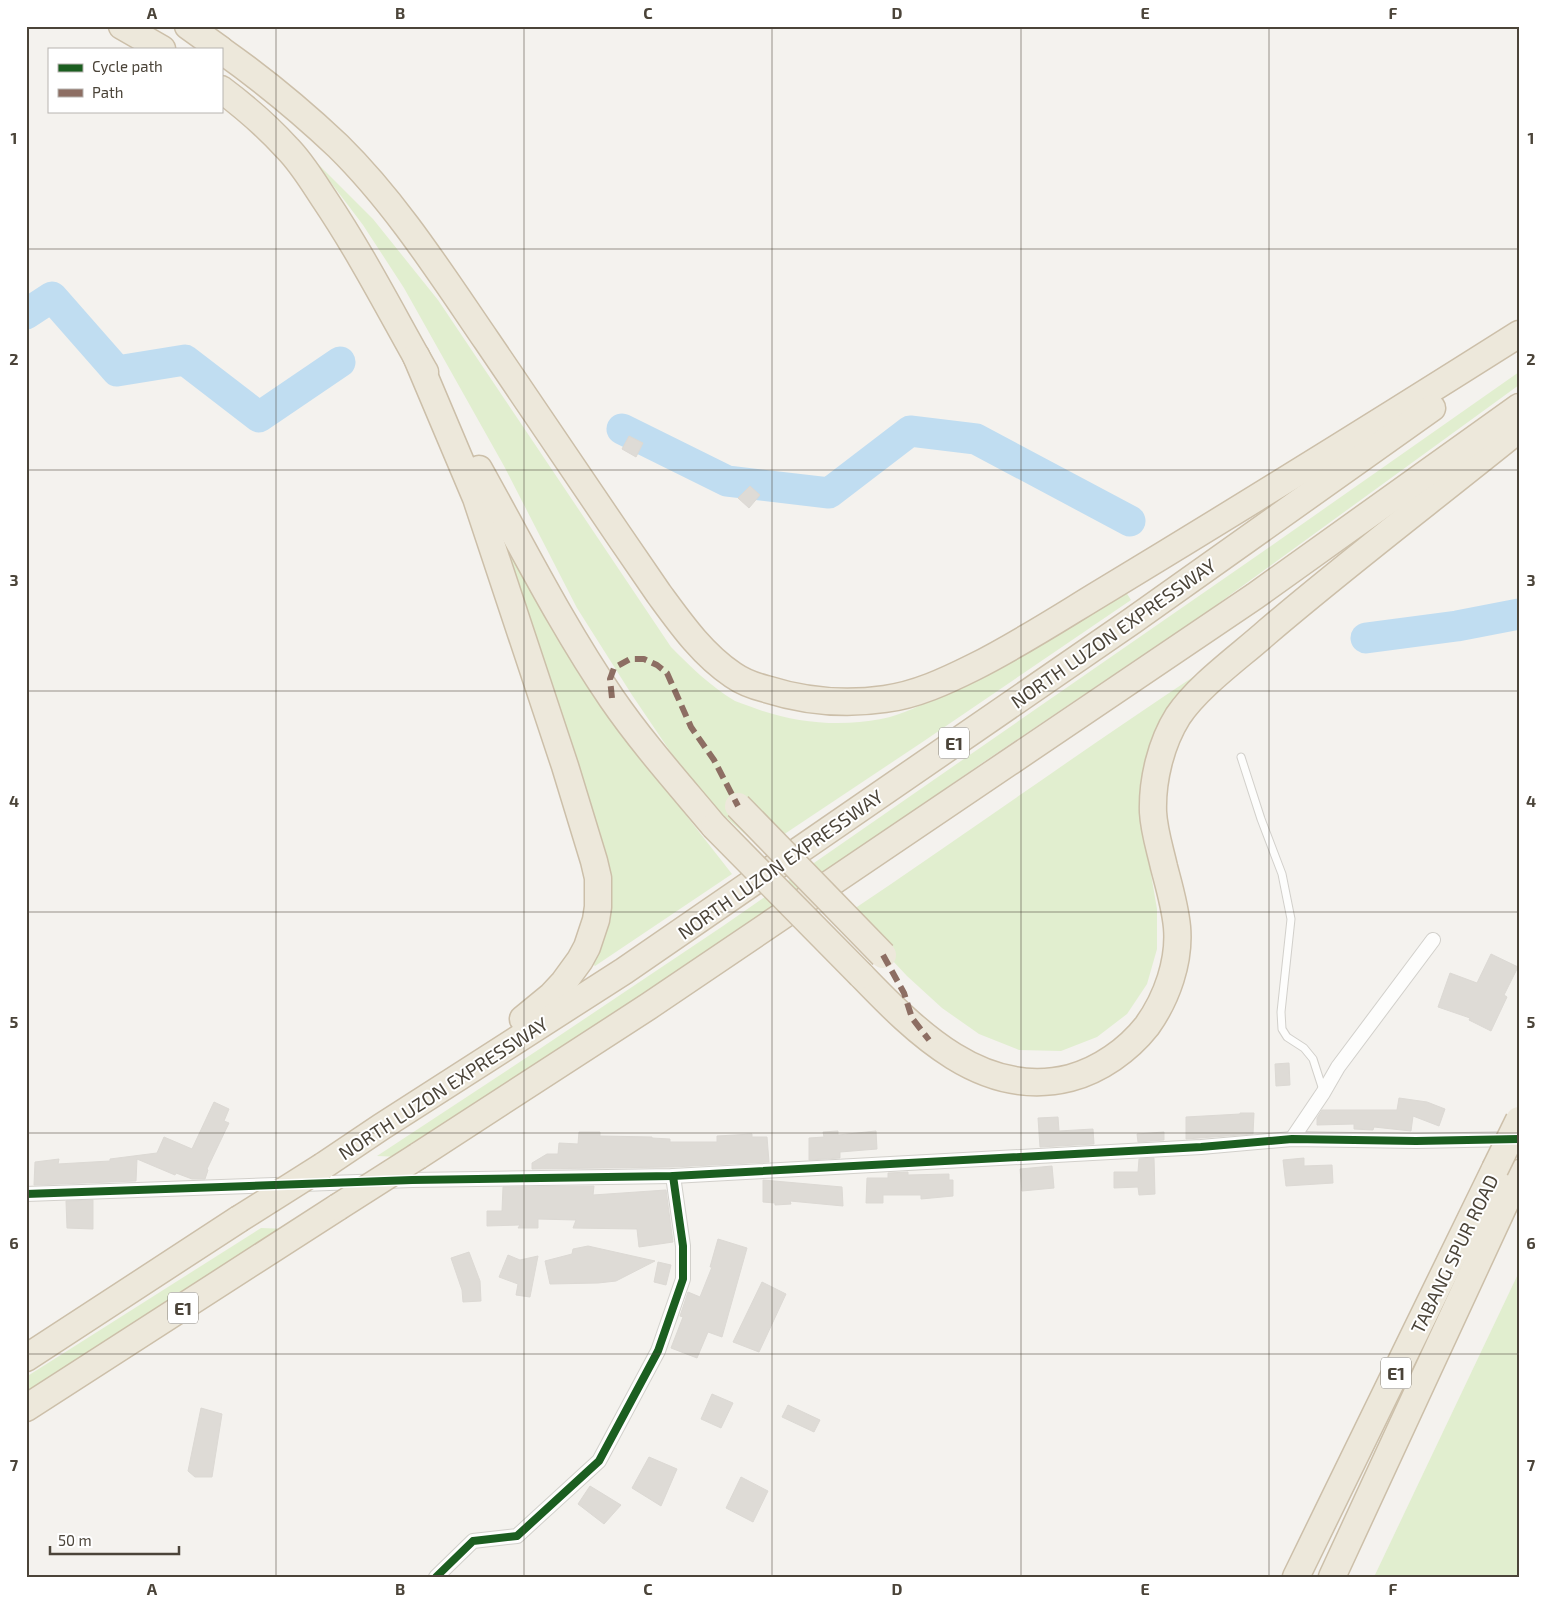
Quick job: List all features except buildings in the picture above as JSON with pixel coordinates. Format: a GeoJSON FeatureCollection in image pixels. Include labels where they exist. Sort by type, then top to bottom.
{"type":"FeatureCollection","features":[{"type":"Feature","properties":{"kind":"highway"},"geometry":{"type":"LineString","coordinates":[[122,26],[160,48]]}},
{"type":"Feature","properties":{"kind":"highway"},"geometry":{"type":"LineString","coordinates":[[188,26],[219,48]]}},
{"type":"Feature","properties":{"kind":"highway"},"geometry":{"type":"LineString","coordinates":[[222,50],[261,79],[338,146],[374,185],[461,303],[659,594],[703,650],[736,677],[751,685],[797,698],[816,701],[886,699],[922,690],[956,676],[998,654],[1163,555],[1519,334]]}},
{"type":"Feature","properties":{"kind":"highway"},"geometry":{"type":"LineString","coordinates":[[222,90],[241,104],[288,149],[338,219],[367,267],[580,650],[640,737],[714,826],[887,1002],[929,1040],[950,1054],[990,1075],[1009,1080],[1031,1082],[1058,1081],[1081,1075],[1107,1062],[1139,1036],[1161,1003],[1175,965],[1177,927],[1173,902],[1156,835],[1153,797],[1162,753],[1178,717],[1204,687],[1316,591],[1519,429]]}},
{"type":"Feature","properties":{"kind":"highway","name":"NORTH LUZON EXPRESSWAY"},"geometry":{"type":"LineString","coordinates":[[26,1358],[624,971],[1132,621],[1519,347]]}},
{"type":"Feature","properties":{"kind":"highway"},"geometry":{"type":"LineString","coordinates":[[381,1127],[532,1013],[551,996],[564,982],[584,954],[592,936],[598,907],[598,878],[594,861],[526,645],[476,498],[416,356]]}},
{"type":"Feature","properties":{"kind":"highway","name":"E1"},"geometry":{"type":"LineString","coordinates":[[26,1408],[649,1006],[1255,596],[1519,407]]}},
{"type":"Feature","properties":{"kind":"highway"},"geometry":{"type":"LineString","coordinates":[[738,806],[883,955]]}},
{"type":"Feature","properties":{"kind":"highway","name":"TABANG SPUR ROAD"},"geometry":{"type":"LineString","coordinates":[[1332,1577],[1507,1172],[1519,1120]]}},
{"type":"Feature","properties":{"kind":"highway","name":"TABANG SPUR ROAD"},"geometry":{"type":"LineString","coordinates":[[1296,1577],[1507,1172]]}},
{"type":"Feature","properties":{"kind":"street"},"geometry":{"type":"LineString","coordinates":[[1292,1138],[1324,1093],[1338,1067],[1433,940]]}},
{"type":"Feature","properties":{"kind":"street"},"geometry":{"type":"LineString","coordinates":[[26,1194],[412,1180],[673,1176],[1191,1147],[1292,1138],[1416,1141],[1519,1139]]}},
{"type":"Feature","properties":{"kind":"street"},"geometry":{"type":"LineString","coordinates":[[436,1577],[473,1541],[517,1536],[598,1461],[658,1351],[682,1279],[682,1246],[673,1176]]}},
{"type":"Feature","properties":{"kind":"lane"},"geometry":{"type":"LineString","coordinates":[[1240,757],[1260,819],[1282,874],[1291,919],[1281,1012],[1282,1029],[1288,1037],[1304,1048],[1313,1059],[1324,1093]]}},
{"type":"Feature","properties":{"kind":"green space"},"geometry":{"type":"Polygon","coordinates":[[[313,159],[373,219],[438,300],[671,647],[709,683],[735,701],[787,718],[818,722],[850,723],[897,715],[942,695],[1124,589],[1131,600],[762,849],[720,812],[680,766],[632,695],[577,608],[504,466],[404,288],[363,225],[313,159]]]}},
{"type":"Feature","properties":{"kind":"green space"},"geometry":{"type":"Polygon","coordinates":[[[1519,372],[1519,385],[1208,611],[982,763],[831,868],[401,1157],[377,1156],[723,926],[1519,372]]]}},
{"type":"Feature","properties":{"kind":"green space"},"geometry":{"type":"Polygon","coordinates":[[[506,543],[617,727],[732,874],[595,966],[592,963],[608,924],[611,894],[604,860],[506,543]]]}},
{"type":"Feature","properties":{"kind":"green space"},"geometry":{"type":"Polygon","coordinates":[[[1199,673],[1145,764],[1140,794],[1142,822],[1157,909],[1157,949],[1147,984],[1127,1014],[1097,1037],[1061,1051],[1019,1050],[979,1034],[942,1008],[907,976],[848,913],[1111,732],[1199,673]]]}},
{"type":"Feature","properties":{"kind":"green space"},"geometry":{"type":"Polygon","coordinates":[[[261,1228],[288,1229],[26,1392],[26,1377],[261,1228]]]}},
{"type":"Feature","properties":{"kind":"green space"},"geometry":{"type":"Polygon","coordinates":[[[1519,1272],[1519,1577],[1374,1577],[1519,1272]]]}},
{"type":"Feature","properties":{"kind":"waterway"},"geometry":{"type":"LineString","coordinates":[[26,314],[52,297],[117,371],[185,360],[259,417],[340,362]]}},
{"type":"Feature","properties":{"kind":"waterway"},"geometry":{"type":"LineString","coordinates":[[622,429],[727,481],[829,493],[910,431],[976,439],[1130,521]]}},
{"type":"Feature","properties":{"kind":"waterway"},"geometry":{"type":"LineString","coordinates":[[1366,638],[1457,626],[1519,614]]}},
{"type":"Feature","properties":{"kind":"marked path"},"geometry":{"type":"LineString","coordinates":[[612,698],[610,679],[614,668],[630,659],[644,659],[657,665],[667,673],[691,727],[714,760],[738,806]]}},
{"type":"Feature","properties":{"kind":"marked path"},"geometry":{"type":"LineString","coordinates":[[883,955],[904,993],[912,1018],[929,1040]]}},
{"type":"Feature","properties":{"kind":"cycle path"},"geometry":{"type":"LineString","coordinates":[[26,1194],[412,1180],[673,1176],[1201,1147],[1292,1139],[1416,1141],[1519,1139]]}},
{"type":"Feature","properties":{"kind":"cycle path"},"geometry":{"type":"LineString","coordinates":[[436,1577],[473,1541],[517,1536],[599,1461],[658,1351],[683,1279],[683,1246],[673,1176]]}}]}
